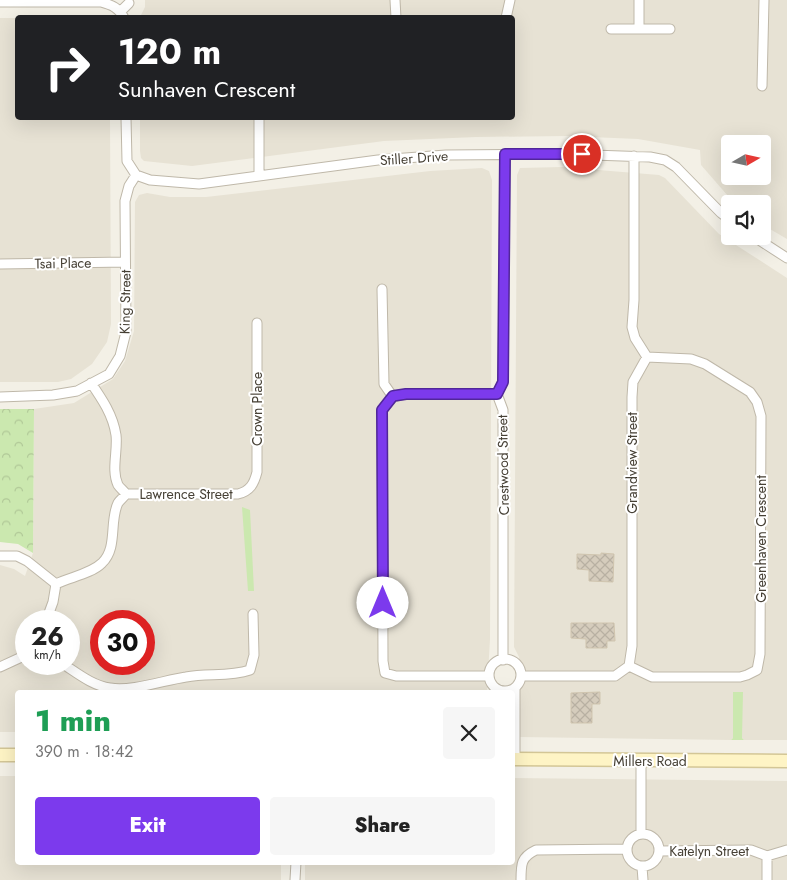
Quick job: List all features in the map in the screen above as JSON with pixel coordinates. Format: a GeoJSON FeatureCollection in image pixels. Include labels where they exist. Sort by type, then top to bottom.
{"type":"FeatureCollection","features":[{"type":"Feature","properties":{"kind":"street"},"geometry":{"type":"LineString","coordinates":[[395,0],[396,15]]}},
{"type":"Feature","properties":{"kind":"street"},"geometry":{"type":"LineString","coordinates":[[507,15],[510,0]]}},
{"type":"Feature","properties":{"kind":"street"},"geometry":{"type":"LineString","coordinates":[[639,0],[639,29]]}},
{"type":"Feature","properties":{"kind":"street"},"geometry":{"type":"LineString","coordinates":[[762,86],[764,0]]}},
{"type":"Feature","properties":{"kind":"street"},"geometry":{"type":"LineString","coordinates":[[0,2],[101,2],[113,5],[122,14],[129,2]]}},
{"type":"Feature","properties":{"kind":"street"},"geometry":{"type":"LineString","coordinates":[[610,30],[670,29]]}},
{"type":"Feature","properties":{"kind":"street"},"geometry":{"type":"LineString","coordinates":[[126,120],[127,161],[136,175]]}},
{"type":"Feature","properties":{"kind":"street"},"geometry":{"type":"LineString","coordinates":[[259,120],[259,176]]}},
{"type":"Feature","properties":{"kind":"street","name":"Stiller Drive"},"geometry":{"type":"LineString","coordinates":[[136,175],[150,180],[199,184],[403,158],[505,154],[634,156],[658,158],[671,163],[721,211]]}},
{"type":"Feature","properties":{"kind":"street","name":"Crestwood Street"},"geometry":{"type":"LineString","coordinates":[[503,660],[503,410],[497,394],[503,382],[505,154]]}},
{"type":"Feature","properties":{"kind":"street"},"geometry":{"type":"LineString","coordinates":[[634,156],[634,300],[632,326],[635,338],[647,357]]}},
{"type":"Feature","properties":{"kind":"street","name":"King Street"},"geometry":{"type":"LineString","coordinates":[[0,396],[53,395],[77,391],[109,374],[120,356],[126,332],[125,201],[136,175]]}},
{"type":"Feature","properties":{"kind":"street"},"geometry":{"type":"LineString","coordinates":[[767,245],[787,258]]}},
{"type":"Feature","properties":{"kind":"street","name":"Tsai Place"},"geometry":{"type":"LineString","coordinates":[[0,264],[126,262]]}},
{"type":"Feature","properties":{"kind":"street"},"geometry":{"type":"LineString","coordinates":[[382,289],[384,384],[393,396]]}},
{"type":"Feature","properties":{"kind":"street","name":"Crown Place"},"geometry":{"type":"LineString","coordinates":[[246,492],[254,484],[257,472],[257,322]]}},
{"type":"Feature","properties":{"kind":"street","name":"Grandview Street"},"geometry":{"type":"LineString","coordinates":[[629,666],[632,646],[632,397],[633,382],[647,357]]}},
{"type":"Feature","properties":{"kind":"street","name":"Greenhaven Crescent"},"geometry":{"type":"LineString","coordinates":[[629,666],[652,677],[740,677],[757,670],[760,654],[761,416],[757,402],[750,392],[705,364],[691,359],[647,357]]}},
{"type":"Feature","properties":{"kind":"street"},"geometry":{"type":"LineString","coordinates":[[56,584],[102,563],[111,549],[114,517],[118,502],[126,494],[118,485],[115,469],[116,436],[112,418],[91,383]]}},
{"type":"Feature","properties":{"kind":"street"},"geometry":{"type":"LineString","coordinates":[[489,676],[396,676],[385,673],[383,661],[382,410],[393,396],[406,394],[497,394]]}},
{"type":"Feature","properties":{"kind":"street","name":"Lawrence Street"},"geometry":{"type":"LineString","coordinates":[[126,494],[238,494],[246,492]]}},
{"type":"Feature","properties":{"kind":"street"},"geometry":{"type":"LineString","coordinates":[[0,556],[17,556],[27,561],[56,584]]}},
{"type":"Feature","properties":{"kind":"street"},"geometry":{"type":"LineString","coordinates":[[50,610],[56,584]]}},
{"type":"Feature","properties":{"kind":"street"},"geometry":{"type":"LineString","coordinates":[[80,674],[96,684],[110,688],[127,688],[188,676],[239,674],[250,670],[254,655],[254,614]]}},
{"type":"Feature","properties":{"kind":"street"},"geometry":{"type":"LineString","coordinates":[[0,667],[15,660]]}},
{"type":"Feature","properties":{"kind":"street"},"geometry":{"type":"LineString","coordinates":[[495,690],[489,676],[492,667],[495,663],[509,660],[518,666],[521,676],[515,688],[508,690]]}},
{"type":"Feature","properties":{"kind":"street"},"geometry":{"type":"LineString","coordinates":[[521,676],[615,676],[629,666]]}},
{"type":"Feature","properties":{"kind":"street"},"geometry":{"type":"LineString","coordinates":[[0,755],[15,755]]}},
{"type":"Feature","properties":{"kind":"street","name":"Millers Road"},"geometry":{"type":"LineString","coordinates":[[515,759],[787,761]]}},
{"type":"Feature","properties":{"kind":"street"},"geometry":{"type":"LineString","coordinates":[[641,834],[642,761]]}},
{"type":"Feature","properties":{"kind":"street"},"geometry":{"type":"LineString","coordinates":[[641,834],[647,834],[656,840],[659,851],[652,864],[642,867],[637,866],[630,859],[627,849],[631,839],[641,834]]}},
{"type":"Feature","properties":{"kind":"street"},"geometry":{"type":"LineString","coordinates":[[521,880],[523,860],[528,854],[536,850],[627,849]]}},
{"type":"Feature","properties":{"kind":"street","name":"Katelyn Street"},"geometry":{"type":"LineString","coordinates":[[659,851],[751,850],[767,856],[787,850]]}},
{"type":"Feature","properties":{"kind":"street"},"geometry":{"type":"LineString","coordinates":[[767,856],[767,880]]}},
{"type":"Feature","properties":{"kind":"street"},"geometry":{"type":"LineString","coordinates":[[295,880],[296,865]]}},
{"type":"Feature","properties":{"kind":"street"},"geometry":{"type":"LineString","coordinates":[[642,867],[642,880]]}},
{"type":"Feature","properties":{"kind":"shaded area"},"geometry":{"type":"Polygon","coordinates":[[[145,0],[787,0],[787,239],[771,230],[771,195],[727,195],[701,165],[700,150],[638,139],[566,136],[384,141],[192,166],[144,161],[141,158],[140,120],[515,120],[515,15],[141,15],[145,7],[145,0]]]}},
{"type":"Feature","properties":{"kind":"shaded area"},"geometry":{"type":"Polygon","coordinates":[[[0,18],[15,18],[15,120],[110,120],[111,324],[107,342],[92,364],[71,379],[58,382],[0,382],[0,18]]]}},
{"type":"Feature","properties":{"kind":"shaded area"},"geometry":{"type":"Polygon","coordinates":[[[562,167],[659,175],[665,178],[721,235],[721,245],[736,245],[787,278],[787,740],[744,740],[742,738],[742,692],[734,692],[733,738],[731,740],[519,737],[519,657],[514,647],[517,175],[520,168],[562,167]]]}},
{"type":"Feature","properties":{"kind":"shaded area"},"geometry":{"type":"Polygon","coordinates":[[[482,168],[489,171],[492,180],[490,639],[487,690],[15,690],[15,732],[0,732],[0,565],[14,569],[25,576],[33,553],[34,409],[74,403],[113,379],[125,361],[134,331],[135,202],[139,195],[147,193],[170,197],[206,197],[430,171],[482,168]]]}},
{"type":"Feature","properties":{"kind":"shaded area"},"geometry":{"type":"Polygon","coordinates":[[[0,776],[15,776],[15,865],[281,865],[281,880],[0,880],[0,776]]]}},
{"type":"Feature","properties":{"kind":"shaded area"},"geometry":{"type":"Polygon","coordinates":[[[515,778],[787,781],[787,880],[305,880],[305,865],[515,865],[515,778]]]}},
{"type":"Feature","properties":{"kind":"green space"},"geometry":{"type":"Polygon","coordinates":[[[0,409],[34,409],[33,553],[18,544],[0,542],[0,409]]]}},
{"type":"Feature","properties":{"kind":"green space"},"geometry":{"type":"Polygon","coordinates":[[[242,507],[250,510],[254,591],[248,591],[242,507]]]}},
{"type":"Feature","properties":{"kind":"green space"},"geometry":{"type":"Polygon","coordinates":[[[733,692],[743,692],[742,738],[744,740],[731,740],[733,738],[733,692]]]}},
{"type":"Feature","properties":{"kind":"building"},"geometry":{"type":"Polygon","coordinates":[[[601,553],[614,554],[613,582],[589,581],[589,570],[577,569],[577,554],[601,555],[601,553]]]}},
{"type":"Feature","properties":{"kind":"building"},"geometry":{"type":"Polygon","coordinates":[[[571,623],[614,623],[615,641],[607,641],[607,648],[586,648],[586,639],[571,638],[571,623]]]}},
{"type":"Feature","properties":{"kind":"building"},"geometry":{"type":"Polygon","coordinates":[[[600,692],[600,704],[592,704],[592,723],[571,723],[571,693],[600,692]]]}},
{"type":"Feature","properties":{"kind":"route"},"geometry":{"type":"LineString","coordinates":[[383,603],[382,410],[393,396],[406,394],[497,394],[503,382],[505,154],[582,154]]}}]}
